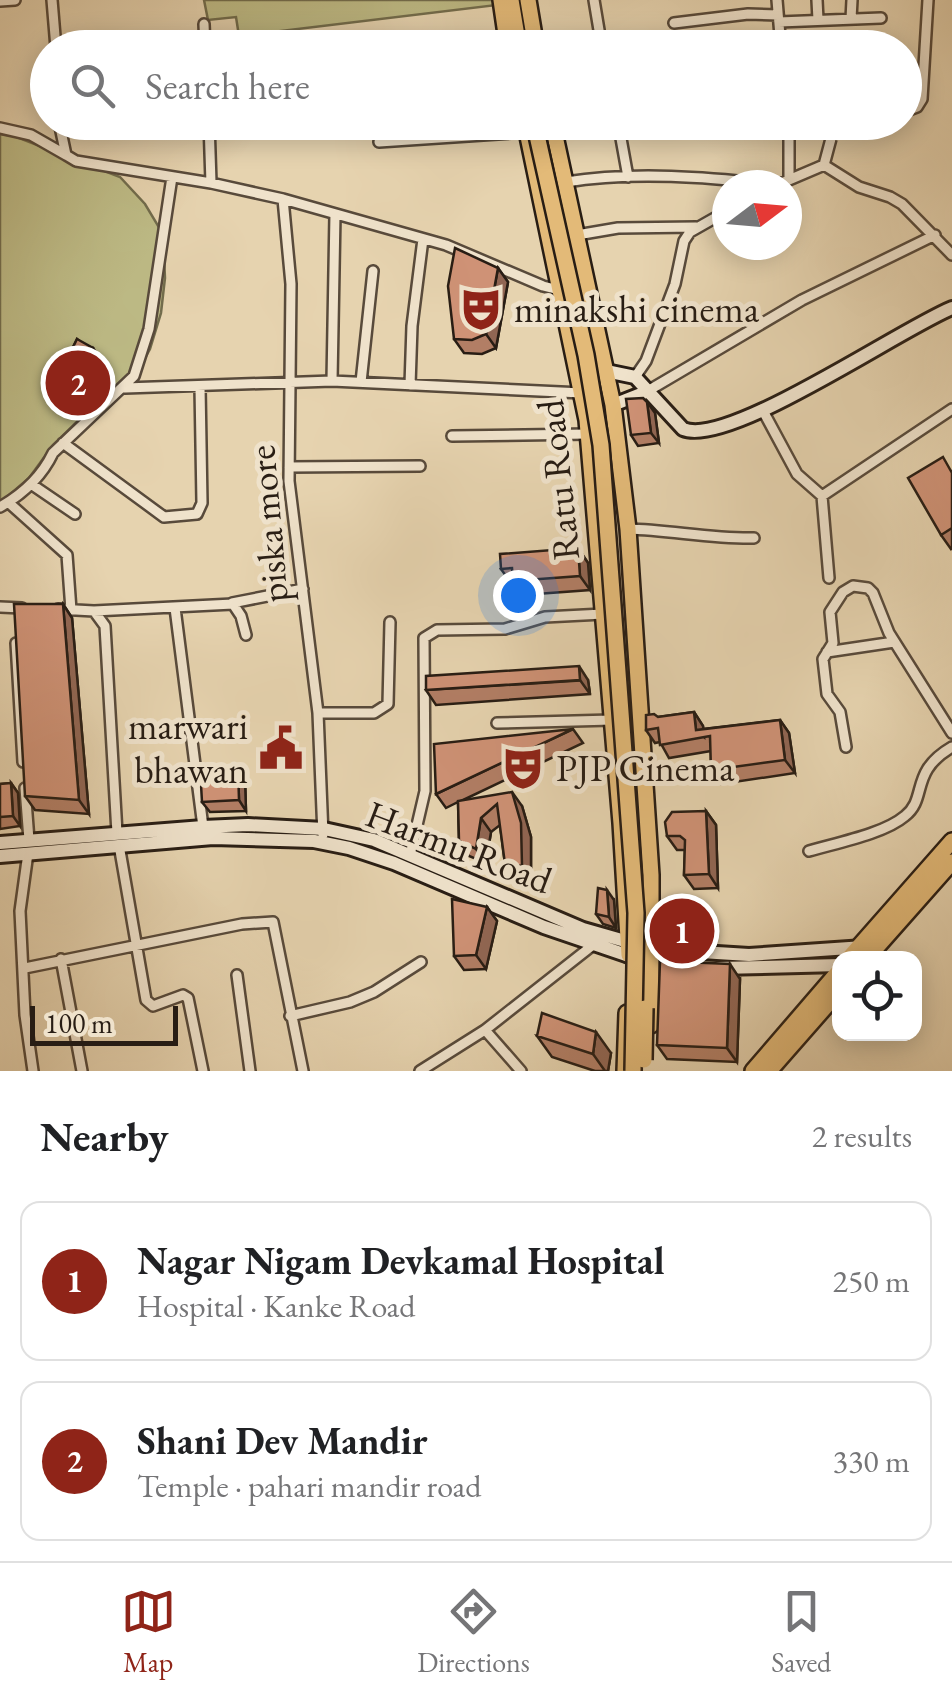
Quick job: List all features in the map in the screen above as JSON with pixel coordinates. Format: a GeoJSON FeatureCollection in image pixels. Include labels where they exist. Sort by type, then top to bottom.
{"type":"FeatureCollection","features":[{"type":"Feature","properties":{"kind":"main road"},"geometry":{"type":"LineString","coordinates":[[501,0],[505,30]]}},
{"type":"Feature","properties":{"kind":"main road"},"geometry":{"type":"LineString","coordinates":[[511,0],[516,30]]}},
{"type":"Feature","properties":{"kind":"main road"},"geometry":{"type":"LineString","coordinates":[[525,0],[529,30]]}},
{"type":"Feature","properties":{"kind":"main road","name":"Ratu Road"},"geometry":{"type":"LineString","coordinates":[[532,140],[588,434],[629,949],[624,1071]]}},
{"type":"Feature","properties":{"kind":"main road"},"geometry":{"type":"LineString","coordinates":[[533,140],[586,354],[600,445],[636,913],[633,1071]]}},
{"type":"Feature","properties":{"kind":"main road"},"geometry":{"type":"LineString","coordinates":[[547,140],[595,353],[610,444],[646,913],[646,1071]]}},
{"type":"Feature","properties":{"kind":"main road","name":"Ratu Road"},"geometry":{"type":"LineString","coordinates":[[556,140],[612,398],[628,528],[652,874],[653,956],[646,1071]]}},
{"type":"Feature","properties":{"kind":"main road"},"geometry":{"type":"LineString","coordinates":[[606,371],[634,377],[683,429],[692,433],[722,428],[952,308]]}},
{"type":"Feature","properties":{"kind":"main road"},"geometry":{"type":"LineString","coordinates":[[612,398],[646,392]]}},
{"type":"Feature","properties":{"kind":"main road","name":"Harmu Road"},"geometry":{"type":"LineString","coordinates":[[0,843],[29,846],[248,825],[374,840],[629,949]]}},
{"type":"Feature","properties":{"kind":"main road","name":"Harmu Road"},"geometry":{"type":"LineString","coordinates":[[118,839],[323,836],[593,945],[629,949]]}},
{"type":"Feature","properties":{"kind":"main road"},"geometry":{"type":"LineString","coordinates":[[861,951],[952,841]]}},
{"type":"Feature","properties":{"kind":"main road","name":"Harmu Road"},"geometry":{"type":"LineString","coordinates":[[0,856],[29,846]]}},
{"type":"Feature","properties":{"kind":"main road"},"geometry":{"type":"LineString","coordinates":[[866,951],[879,945],[952,862]]}},
{"type":"Feature","properties":{"kind":"main road"},"geometry":{"type":"LineString","coordinates":[[629,949],[674,965]]}},
{"type":"Feature","properties":{"kind":"main road"},"geometry":{"type":"LineString","coordinates":[[653,956],[832,955]]}},
{"type":"Feature","properties":{"kind":"main road"},"geometry":{"type":"LineString","coordinates":[[703,968],[832,967]]}},
{"type":"Feature","properties":{"kind":"main road"},"geometry":{"type":"LineString","coordinates":[[754,1071],[832,977]]}},
{"type":"Feature","properties":{"kind":"main road"},"geometry":{"type":"LineString","coordinates":[[769,1071],[832,999]]}},
{"type":"Feature","properties":{"kind":"street"},"geometry":{"type":"LineString","coordinates":[[0,2],[15,0]]}},
{"type":"Feature","properties":{"kind":"street"},"geometry":{"type":"LineString","coordinates":[[52,0],[54,30]]}},
{"type":"Feature","properties":{"kind":"street"},"geometry":{"type":"LineString","coordinates":[[594,0],[599,30]]}},
{"type":"Feature","properties":{"kind":"street"},"geometry":{"type":"LineString","coordinates":[[777,0],[780,30]]}},
{"type":"Feature","properties":{"kind":"street"},"geometry":{"type":"LineString","coordinates":[[817,0],[818,20]]}},
{"type":"Feature","properties":{"kind":"street"},"geometry":{"type":"LineString","coordinates":[[851,19],[852,0]]}},
{"type":"Feature","properties":{"kind":"street"},"geometry":{"type":"LineString","coordinates":[[922,100],[928,0]]}},
{"type":"Feature","properties":{"kind":"street"},"geometry":{"type":"LineString","coordinates":[[674,23],[748,14],[818,20],[881,18]]}},
{"type":"Feature","properties":{"kind":"street"},"geometry":{"type":"LineString","coordinates":[[204,24],[204,30]]}},
{"type":"Feature","properties":{"kind":"street"},"geometry":{"type":"LineString","coordinates":[[0,128],[30,135]]}},
{"type":"Feature","properties":{"kind":"street"},"geometry":{"type":"LineString","coordinates":[[40,140],[76,162],[211,183],[423,238],[563,292],[592,298]]}},
{"type":"Feature","properties":{"kind":"street"},"geometry":{"type":"LineString","coordinates":[[62,140],[66,155]]}},
{"type":"Feature","properties":{"kind":"street"},"geometry":{"type":"LineString","coordinates":[[210,140],[211,183]]}},
{"type":"Feature","properties":{"kind":"street"},"geometry":{"type":"LineString","coordinates":[[379,142],[397,140]]}},
{"type":"Feature","properties":{"kind":"street"},"geometry":{"type":"LineString","coordinates":[[621,140],[628,178]]}},
{"type":"Feature","properties":{"kind":"street"},"geometry":{"type":"LineString","coordinates":[[789,140],[790,170]]}},
{"type":"Feature","properties":{"kind":"street"},"geometry":{"type":"LineString","coordinates":[[824,165],[831,140]]}},
{"type":"Feature","properties":{"kind":"street"},"geometry":{"type":"LineString","coordinates":[[802,173],[824,165]]}},
{"type":"Feature","properties":{"kind":"street"},"geometry":{"type":"LineString","coordinates":[[824,165],[859,188],[902,204],[952,255]]}},
{"type":"Feature","properties":{"kind":"street"},"geometry":{"type":"LineString","coordinates":[[71,610],[67,555],[4,505],[31,484],[63,444],[125,388],[141,362],[150,328],[172,177]]}},
{"type":"Feature","properties":{"kind":"street"},"geometry":{"type":"LineString","coordinates":[[566,182],[628,178],[712,182]]}},
{"type":"Feature","properties":{"kind":"street","name":"piska more"},"geometry":{"type":"LineString","coordinates":[[283,199],[290,247],[289,467],[318,713],[323,836]]}},
{"type":"Feature","properties":{"kind":"street"},"geometry":{"type":"LineString","coordinates":[[332,381],[336,214]]}},
{"type":"Feature","properties":{"kind":"street"},"geometry":{"type":"LineString","coordinates":[[634,377],[646,361],[676,284],[684,241],[712,219]]}},
{"type":"Feature","properties":{"kind":"street"},"geometry":{"type":"LineString","coordinates":[[578,235],[618,228],[698,227]]}},
{"type":"Feature","properties":{"kind":"street"},"geometry":{"type":"LineString","coordinates":[[646,392],[802,300],[935,236]]}},
{"type":"Feature","properties":{"kind":"street"},"geometry":{"type":"LineString","coordinates":[[410,385],[412,326],[423,238]]}},
{"type":"Feature","properties":{"kind":"street"},"geometry":{"type":"LineString","coordinates":[[361,382],[373,271]]}},
{"type":"Feature","properties":{"kind":"street"},"geometry":{"type":"LineString","coordinates":[[125,388],[332,381],[583,393],[612,398]]}},
{"type":"Feature","properties":{"kind":"street"},"geometry":{"type":"LineString","coordinates":[[63,444],[158,514],[170,518],[197,514],[202,502],[200,387]]}},
{"type":"Feature","properties":{"kind":"street"},"geometry":{"type":"LineString","coordinates":[[762,409],[798,474],[822,496],[829,578]]}},
{"type":"Feature","properties":{"kind":"street"},"geometry":{"type":"LineString","coordinates":[[822,496],[952,409]]}},
{"type":"Feature","properties":{"kind":"street"},"geometry":{"type":"LineString","coordinates":[[452,436],[588,434],[616,429]]}},
{"type":"Feature","properties":{"kind":"street"},"geometry":{"type":"LineString","coordinates":[[289,467],[420,466]]}},
{"type":"Feature","properties":{"kind":"street"},"geometry":{"type":"LineString","coordinates":[[31,484],[75,514]]}},
{"type":"Feature","properties":{"kind":"street"},"geometry":{"type":"LineString","coordinates":[[628,528],[754,538]]}},
{"type":"Feature","properties":{"kind":"street"},"geometry":{"type":"LineString","coordinates":[[846,747],[840,712],[827,694],[823,668],[832,643],[830,612],[843,592],[853,586],[868,588],[873,593],[894,642],[952,733]]}},
{"type":"Feature","properties":{"kind":"street"},"geometry":{"type":"LineString","coordinates":[[46,609],[94,612],[227,604],[303,589]]}},
{"type":"Feature","properties":{"kind":"street"},"geometry":{"type":"LineString","coordinates":[[227,604],[237,607],[246,635]]}},
{"type":"Feature","properties":{"kind":"street"},"geometry":{"type":"LineString","coordinates":[[0,607],[35,608]]}},
{"type":"Feature","properties":{"kind":"street"},"geometry":{"type":"LineString","coordinates":[[15,608],[29,846],[20,912],[33,1071]]}},
{"type":"Feature","properties":{"kind":"street"},"geometry":{"type":"LineString","coordinates":[[175,608],[204,827]]}},
{"type":"Feature","properties":{"kind":"street"},"geometry":{"type":"LineString","coordinates":[[94,612],[102,620],[107,641],[118,839],[149,1004],[188,998],[203,1071]]}},
{"type":"Feature","properties":{"kind":"street"},"geometry":{"type":"LineString","coordinates":[[410,854],[425,790],[424,638],[437,630],[505,628],[545,616],[603,614]]}},
{"type":"Feature","properties":{"kind":"street"},"geometry":{"type":"LineString","coordinates":[[318,713],[374,713],[388,704],[390,622]]}},
{"type":"Feature","properties":{"kind":"street"},"geometry":{"type":"LineString","coordinates":[[827,652],[894,642]]}},
{"type":"Feature","properties":{"kind":"street"},"geometry":{"type":"LineString","coordinates":[[496,723],[612,720]]}},
{"type":"Feature","properties":{"kind":"street"},"geometry":{"type":"LineString","coordinates":[[809,852],[905,817],[928,764],[952,747]]}},
{"type":"Feature","properties":{"kind":"street"},"geometry":{"type":"LineString","coordinates":[[24,968],[242,924],[273,922],[300,1070]]}},
{"type":"Feature","properties":{"kind":"street"},"geometry":{"type":"LineString","coordinates":[[420,1071],[484,1030],[593,945]]}},
{"type":"Feature","properties":{"kind":"street"},"geometry":{"type":"LineString","coordinates":[[61,959],[82,1071]]}},
{"type":"Feature","properties":{"kind":"street"},"geometry":{"type":"LineString","coordinates":[[290,1016],[350,1002],[374,992],[421,962]]}},
{"type":"Feature","properties":{"kind":"street"},"geometry":{"type":"LineString","coordinates":[[237,975],[250,1071]]}},
{"type":"Feature","properties":{"kind":"street"},"geometry":{"type":"LineString","coordinates":[[484,1030],[520,1071]]}},
{"type":"Feature","properties":{"kind":"shaded area"},"geometry":{"type":"Polygon","coordinates":[[[204,0],[497,0],[497,5],[289,30],[238,30],[236,17],[208,20],[204,0]]]}},
{"type":"Feature","properties":{"kind":"shaded area"},"geometry":{"type":"Polygon","coordinates":[[[0,134],[120,177],[145,204],[163,234],[165,278],[161,313],[150,349],[133,380],[89,410],[53,445],[29,478],[0,503],[0,134]]]}},
{"type":"Feature","properties":{"kind":"building","name":"minakshi cinema"},"geometry":{"type":"Polygon","coordinates":[[[455,248],[498,268],[486,334],[472,340],[454,339],[448,286],[455,248]]]}},
{"type":"Feature","properties":{"kind":"building"},"geometry":{"type":"Polygon","coordinates":[[[77,339],[93,348],[71,376],[62,370],[77,339]]]}},
{"type":"Feature","properties":{"kind":"building"},"geometry":{"type":"Polygon","coordinates":[[[643,398],[647,402],[651,433],[631,435],[626,399],[643,398]]]}},
{"type":"Feature","properties":{"kind":"building"},"geometry":{"type":"Polygon","coordinates":[[[943,457],[952,473],[952,528],[941,535],[908,478],[943,457]]]}},
{"type":"Feature","properties":{"kind":"building"},"geometry":{"type":"Polygon","coordinates":[[[578,548],[580,576],[513,581],[512,568],[501,569],[500,554],[578,548]]]}},
{"type":"Feature","properties":{"kind":"building"},"geometry":{"type":"Polygon","coordinates":[[[14,604],[63,604],[79,800],[25,796],[14,604]]]}},
{"type":"Feature","properties":{"kind":"building"},"geometry":{"type":"Polygon","coordinates":[[[579,666],[580,680],[426,690],[426,676],[579,666]]]}},
{"type":"Feature","properties":{"kind":"building"},"geometry":{"type":"Polygon","coordinates":[[[694,712],[696,730],[780,720],[785,760],[711,770],[710,736],[660,745],[658,728],[646,730],[646,715],[694,712]]]}},
{"type":"Feature","properties":{"kind":"building"},"geometry":{"type":"Polygon","coordinates":[[[573,729],[436,794],[434,744],[573,729]]]}},
{"type":"Feature","properties":{"kind":"building"},"geometry":{"type":"Polygon","coordinates":[[[200,767],[238,767],[239,800],[202,802],[200,767]]]}},
{"type":"Feature","properties":{"kind":"building"},"geometry":{"type":"Polygon","coordinates":[[[11,783],[13,816],[0,817],[0,784],[11,783]]]}},
{"type":"Feature","properties":{"kind":"building"},"geometry":{"type":"Polygon","coordinates":[[[512,792],[521,823],[522,866],[505,864],[497,804],[481,818],[476,849],[459,841],[458,801],[512,792]]]}},
{"type":"Feature","properties":{"kind":"building"},"geometry":{"type":"Polygon","coordinates":[[[706,811],[709,874],[684,875],[685,840],[667,836],[665,822],[672,812],[706,811]]]}},
{"type":"Feature","properties":{"kind":"building"},"geometry":{"type":"Polygon","coordinates":[[[598,888],[607,890],[609,917],[596,914],[598,888]]]}},
{"type":"Feature","properties":{"kind":"building"},"geometry":{"type":"Polygon","coordinates":[[[452,899],[487,907],[476,955],[454,956],[452,899]]]}},
{"type":"Feature","properties":{"kind":"building"},"geometry":{"type":"Polygon","coordinates":[[[675,916],[684,917],[683,934],[673,933],[675,916]]]}},
{"type":"Feature","properties":{"kind":"building"},"geometry":{"type":"Polygon","coordinates":[[[660,961],[730,964],[727,1048],[657,1045],[660,961]]]}},
{"type":"Feature","properties":{"kind":"building"},"geometry":{"type":"Polygon","coordinates":[[[542,1013],[596,1032],[593,1054],[537,1036],[542,1013]]]}},
{"type":"Feature","properties":{"kind":"place","name":"minakshi cinema"},"geometry":{"type":"Point","coordinates":[481,309]}},
{"type":"Feature","properties":{"kind":"place","name":"Shani Dev Mandir"},"geometry":{"type":"Point","coordinates":[78,383]}},
{"type":"Feature","properties":{"kind":"place","name":"marwari bhawan"},"geometry":{"type":"Point","coordinates":[281,748]}},
{"type":"Feature","properties":{"kind":"place","name":"PJP Cinema"},"geometry":{"type":"Point","coordinates":[523,768]}},
{"type":"Feature","properties":{"kind":"place","name":"Nagar Nigam Devkamal Hospital"},"geometry":{"type":"Point","coordinates":[682,931]}}]}
